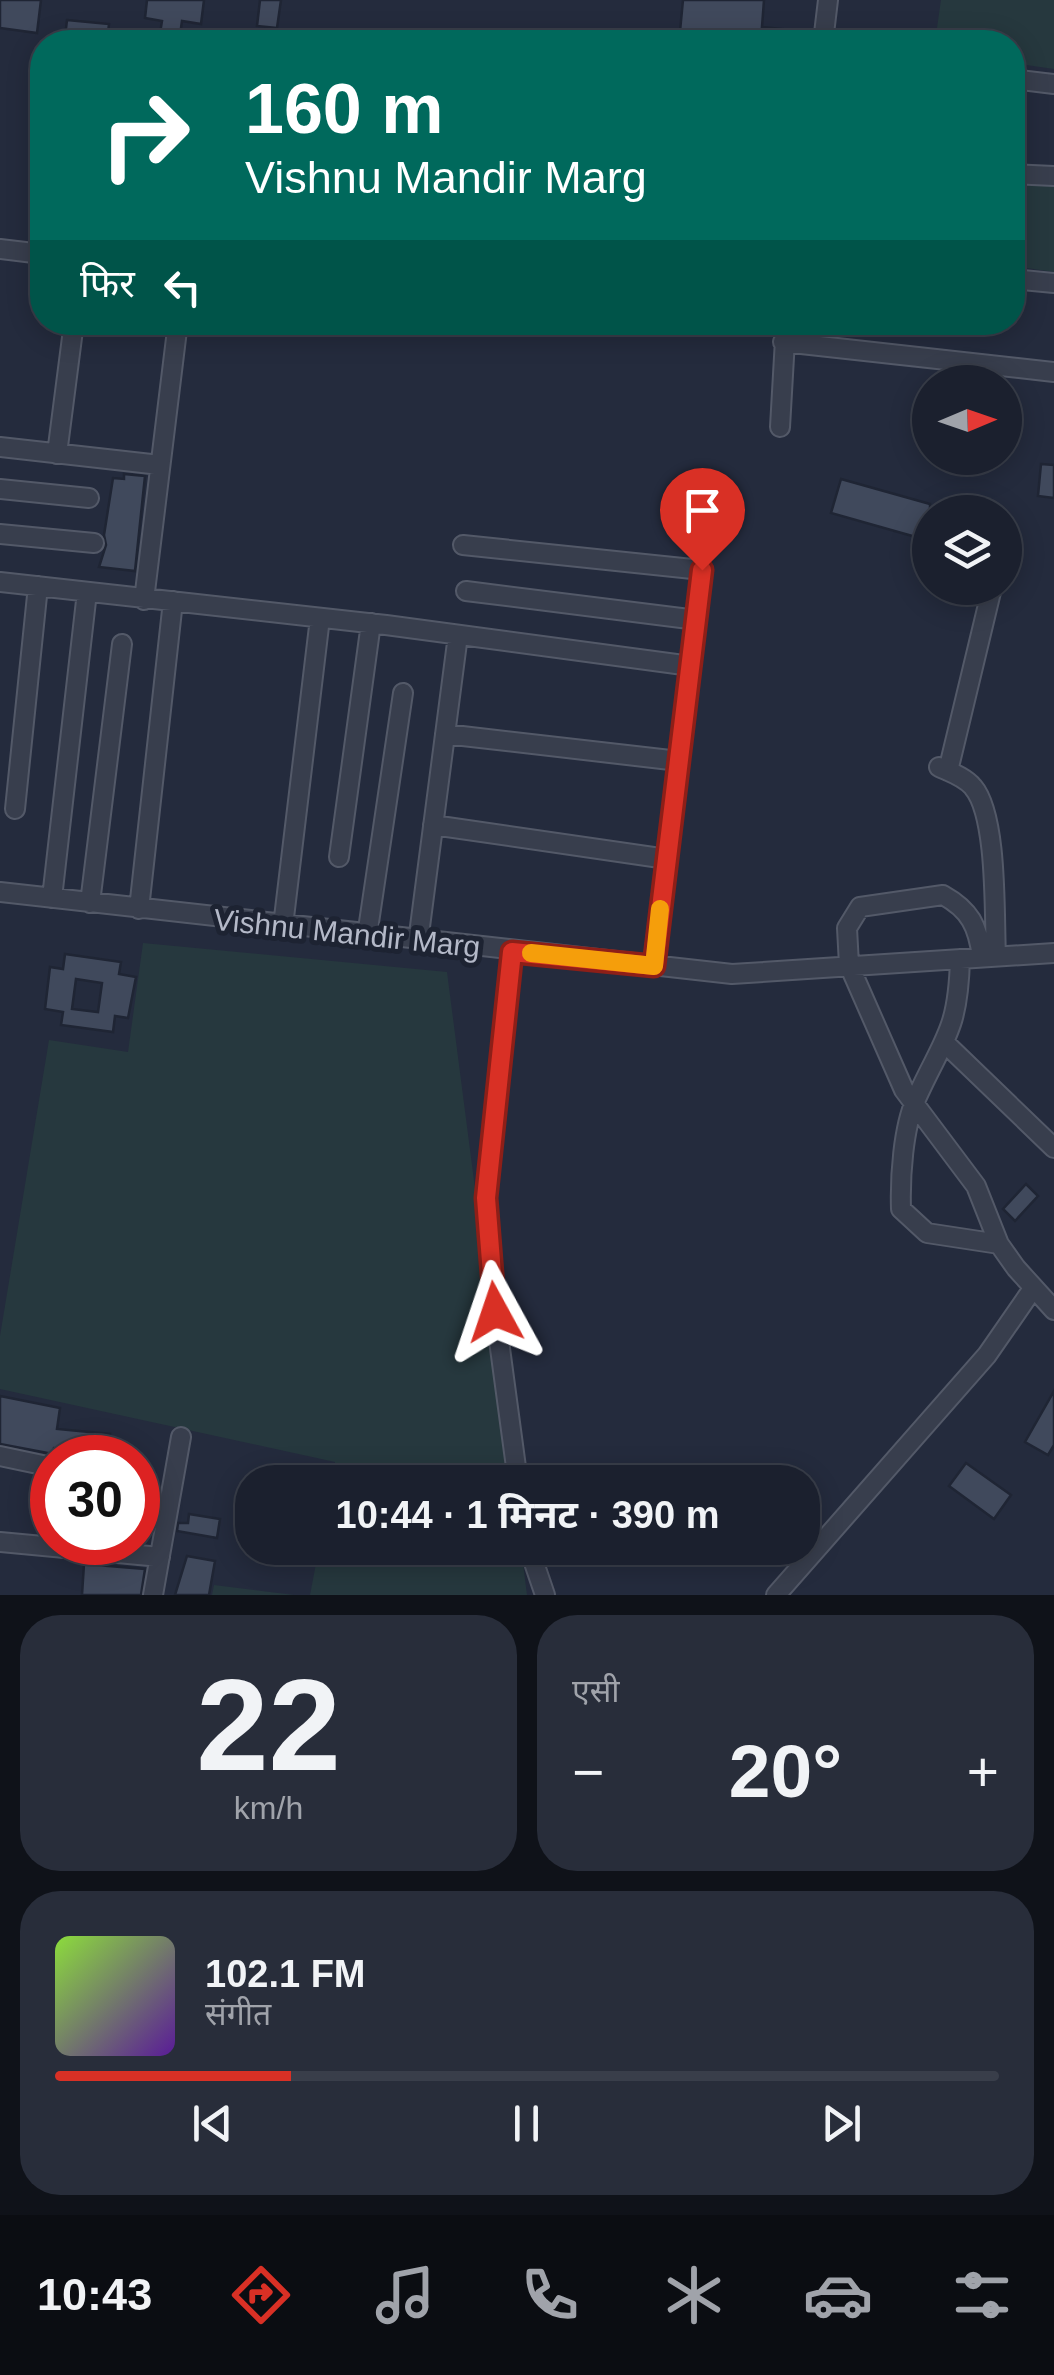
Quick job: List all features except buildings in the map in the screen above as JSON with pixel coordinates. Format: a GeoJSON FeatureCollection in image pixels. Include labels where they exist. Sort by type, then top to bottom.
{"type":"FeatureCollection","features":[{"type":"Feature","properties":{"kind":"street"},"geometry":{"type":"LineString","coordinates":[[824,30],[828,0]]}},
{"type":"Feature","properties":{"kind":"street"},"geometry":{"type":"LineString","coordinates":[[1025,81],[1054,84]]}},
{"type":"Feature","properties":{"kind":"street"},"geometry":{"type":"LineString","coordinates":[[1025,175],[1054,176]]}},
{"type":"Feature","properties":{"kind":"street"},"geometry":{"type":"LineString","coordinates":[[0,248],[30,252]]}},
{"type":"Feature","properties":{"kind":"street"},"geometry":{"type":"LineString","coordinates":[[1025,280],[1054,283]]}},
{"type":"Feature","properties":{"kind":"street"},"geometry":{"type":"LineString","coordinates":[[57,454],[72,335]]}},
{"type":"Feature","properties":{"kind":"street"},"geometry":{"type":"LineString","coordinates":[[144,600],[176,335]]}},
{"type":"Feature","properties":{"kind":"street"},"geometry":{"type":"LineString","coordinates":[[780,427],[785,335]]}},
{"type":"Feature","properties":{"kind":"street"},"geometry":{"type":"LineString","coordinates":[[805,335],[1054,372]]}},
{"type":"Feature","properties":{"kind":"street"},"geometry":{"type":"LineString","coordinates":[[0,447],[160,464]]}},
{"type":"Feature","properties":{"kind":"street"},"geometry":{"type":"LineString","coordinates":[[0,489],[89,498]]}},
{"type":"Feature","properties":{"kind":"street"},"geometry":{"type":"LineString","coordinates":[[0,534],[94,543]]}},
{"type":"Feature","properties":{"kind":"street"},"geometry":{"type":"LineString","coordinates":[[462,545],[702,570],[654,966]]}},
{"type":"Feature","properties":{"kind":"street"},"geometry":{"type":"LineString","coordinates":[[0,582],[370,623],[691,666]]}},
{"type":"Feature","properties":{"kind":"street"},"geometry":{"type":"LineString","coordinates":[[15,809],[38,586]]}},
{"type":"Feature","properties":{"kind":"street"},"geometry":{"type":"LineString","coordinates":[[466,591],[697,620]]}},
{"type":"Feature","properties":{"kind":"street"},"geometry":{"type":"LineString","coordinates":[[52,898],[87,592]]}},
{"type":"Feature","properties":{"kind":"street"},"geometry":{"type":"LineString","coordinates":[[139,909],[173,601]]}},
{"type":"Feature","properties":{"kind":"street"},"geometry":{"type":"LineString","coordinates":[[987,605],[944,769],[974,788],[982,804],[990,847],[989,957]]}},
{"type":"Feature","properties":{"kind":"street"},"geometry":{"type":"LineString","coordinates":[[284,926],[320,618]]}},
{"type":"Feature","properties":{"kind":"street"},"geometry":{"type":"LineString","coordinates":[[339,857],[370,623]]}},
{"type":"Feature","properties":{"kind":"street"},"geometry":{"type":"LineString","coordinates":[[418,942],[458,634]]}},
{"type":"Feature","properties":{"kind":"street"},"geometry":{"type":"LineString","coordinates":[[90,903],[122,644]]}},
{"type":"Feature","properties":{"kind":"street"},"geometry":{"type":"LineString","coordinates":[[367,936],[403,692]]}},
{"type":"Feature","properties":{"kind":"street"},"geometry":{"type":"LineString","coordinates":[[445,734],[679,761]]}},
{"type":"Feature","properties":{"kind":"street"},"geometry":{"type":"LineString","coordinates":[[433,825],[667,860]]}},
{"type":"Feature","properties":{"kind":"street","name":"Vishnu Mandir Marg"},"geometry":{"type":"LineString","coordinates":[[0,892],[418,942],[732,974],[1054,953]]}},
{"type":"Feature","properties":{"kind":"street"},"geometry":{"type":"LineString","coordinates":[[989,957],[978,930],[960,905],[943,895],[875,902],[851,915],[849,965],[914,1103],[976,1186],[999,1244],[1032,1290],[1054,1310]]}},
{"type":"Feature","properties":{"kind":"street"},"geometry":{"type":"LineString","coordinates":[[512,952],[486,1198],[495,1312],[516,1465]]}},
{"type":"Feature","properties":{"kind":"street"},"geometry":{"type":"LineString","coordinates":[[960,958],[958,1009],[946,1044],[914,1103],[901,1209],[927,1233],[999,1244]]}},
{"type":"Feature","properties":{"kind":"street"},"geometry":{"type":"LineString","coordinates":[[946,1044],[1054,1148]]}},
{"type":"Feature","properties":{"kind":"street"},"geometry":{"type":"LineString","coordinates":[[776,1595],[987,1356],[1032,1290]]}},
{"type":"Feature","properties":{"kind":"street"},"geometry":{"type":"LineString","coordinates":[[160,1557],[181,1437]]}},
{"type":"Feature","properties":{"kind":"street"},"geometry":{"type":"LineString","coordinates":[[0,1456],[30,1462]]}},
{"type":"Feature","properties":{"kind":"street"},"geometry":{"type":"LineString","coordinates":[[0,1542],[30,1541]]}},
{"type":"Feature","properties":{"kind":"street"},"geometry":{"type":"LineString","coordinates":[[153,1595],[159,1565]]}},
{"type":"Feature","properties":{"kind":"street"},"geometry":{"type":"LineString","coordinates":[[535,1565],[545,1595]]}},
{"type":"Feature","properties":{"kind":"shaded area"},"geometry":{"type":"Polygon","coordinates":[[[941,0],[1054,0],[1054,69],[1025,65],[1025,30],[937,30],[941,0]]]}},
{"type":"Feature","properties":{"kind":"shaded area"},"geometry":{"type":"Polygon","coordinates":[[[1025,176],[1054,180],[1054,272],[1025,268],[1025,176]]]}},
{"type":"Feature","properties":{"kind":"shaded area"},"geometry":{"type":"Polygon","coordinates":[[[143,943],[447,972],[511,1465],[335,1465],[335,1462],[0,1389],[0,1336],[49,1040],[128,1052],[143,943]]]}},
{"type":"Feature","properties":{"kind":"shaded area"},"geometry":{"type":"Polygon","coordinates":[[[316,1565],[523,1565],[527,1595],[310,1595],[316,1565]]]}},
{"type":"Feature","properties":{"kind":"shaded area"},"geometry":{"type":"Polygon","coordinates":[[[214,1585],[294,1595],[212,1595],[214,1585]]]}},
{"type":"Feature","properties":{"kind":"slow traffic"},"geometry":{"type":"LineString","coordinates":[[531,953],[654,966],[660,909]]}},
{"type":"Feature","properties":{"kind":"route"},"geometry":{"type":"LineString","coordinates":[[495,1312],[486,1198],[512,952],[654,966],[702,570]]}}]}
